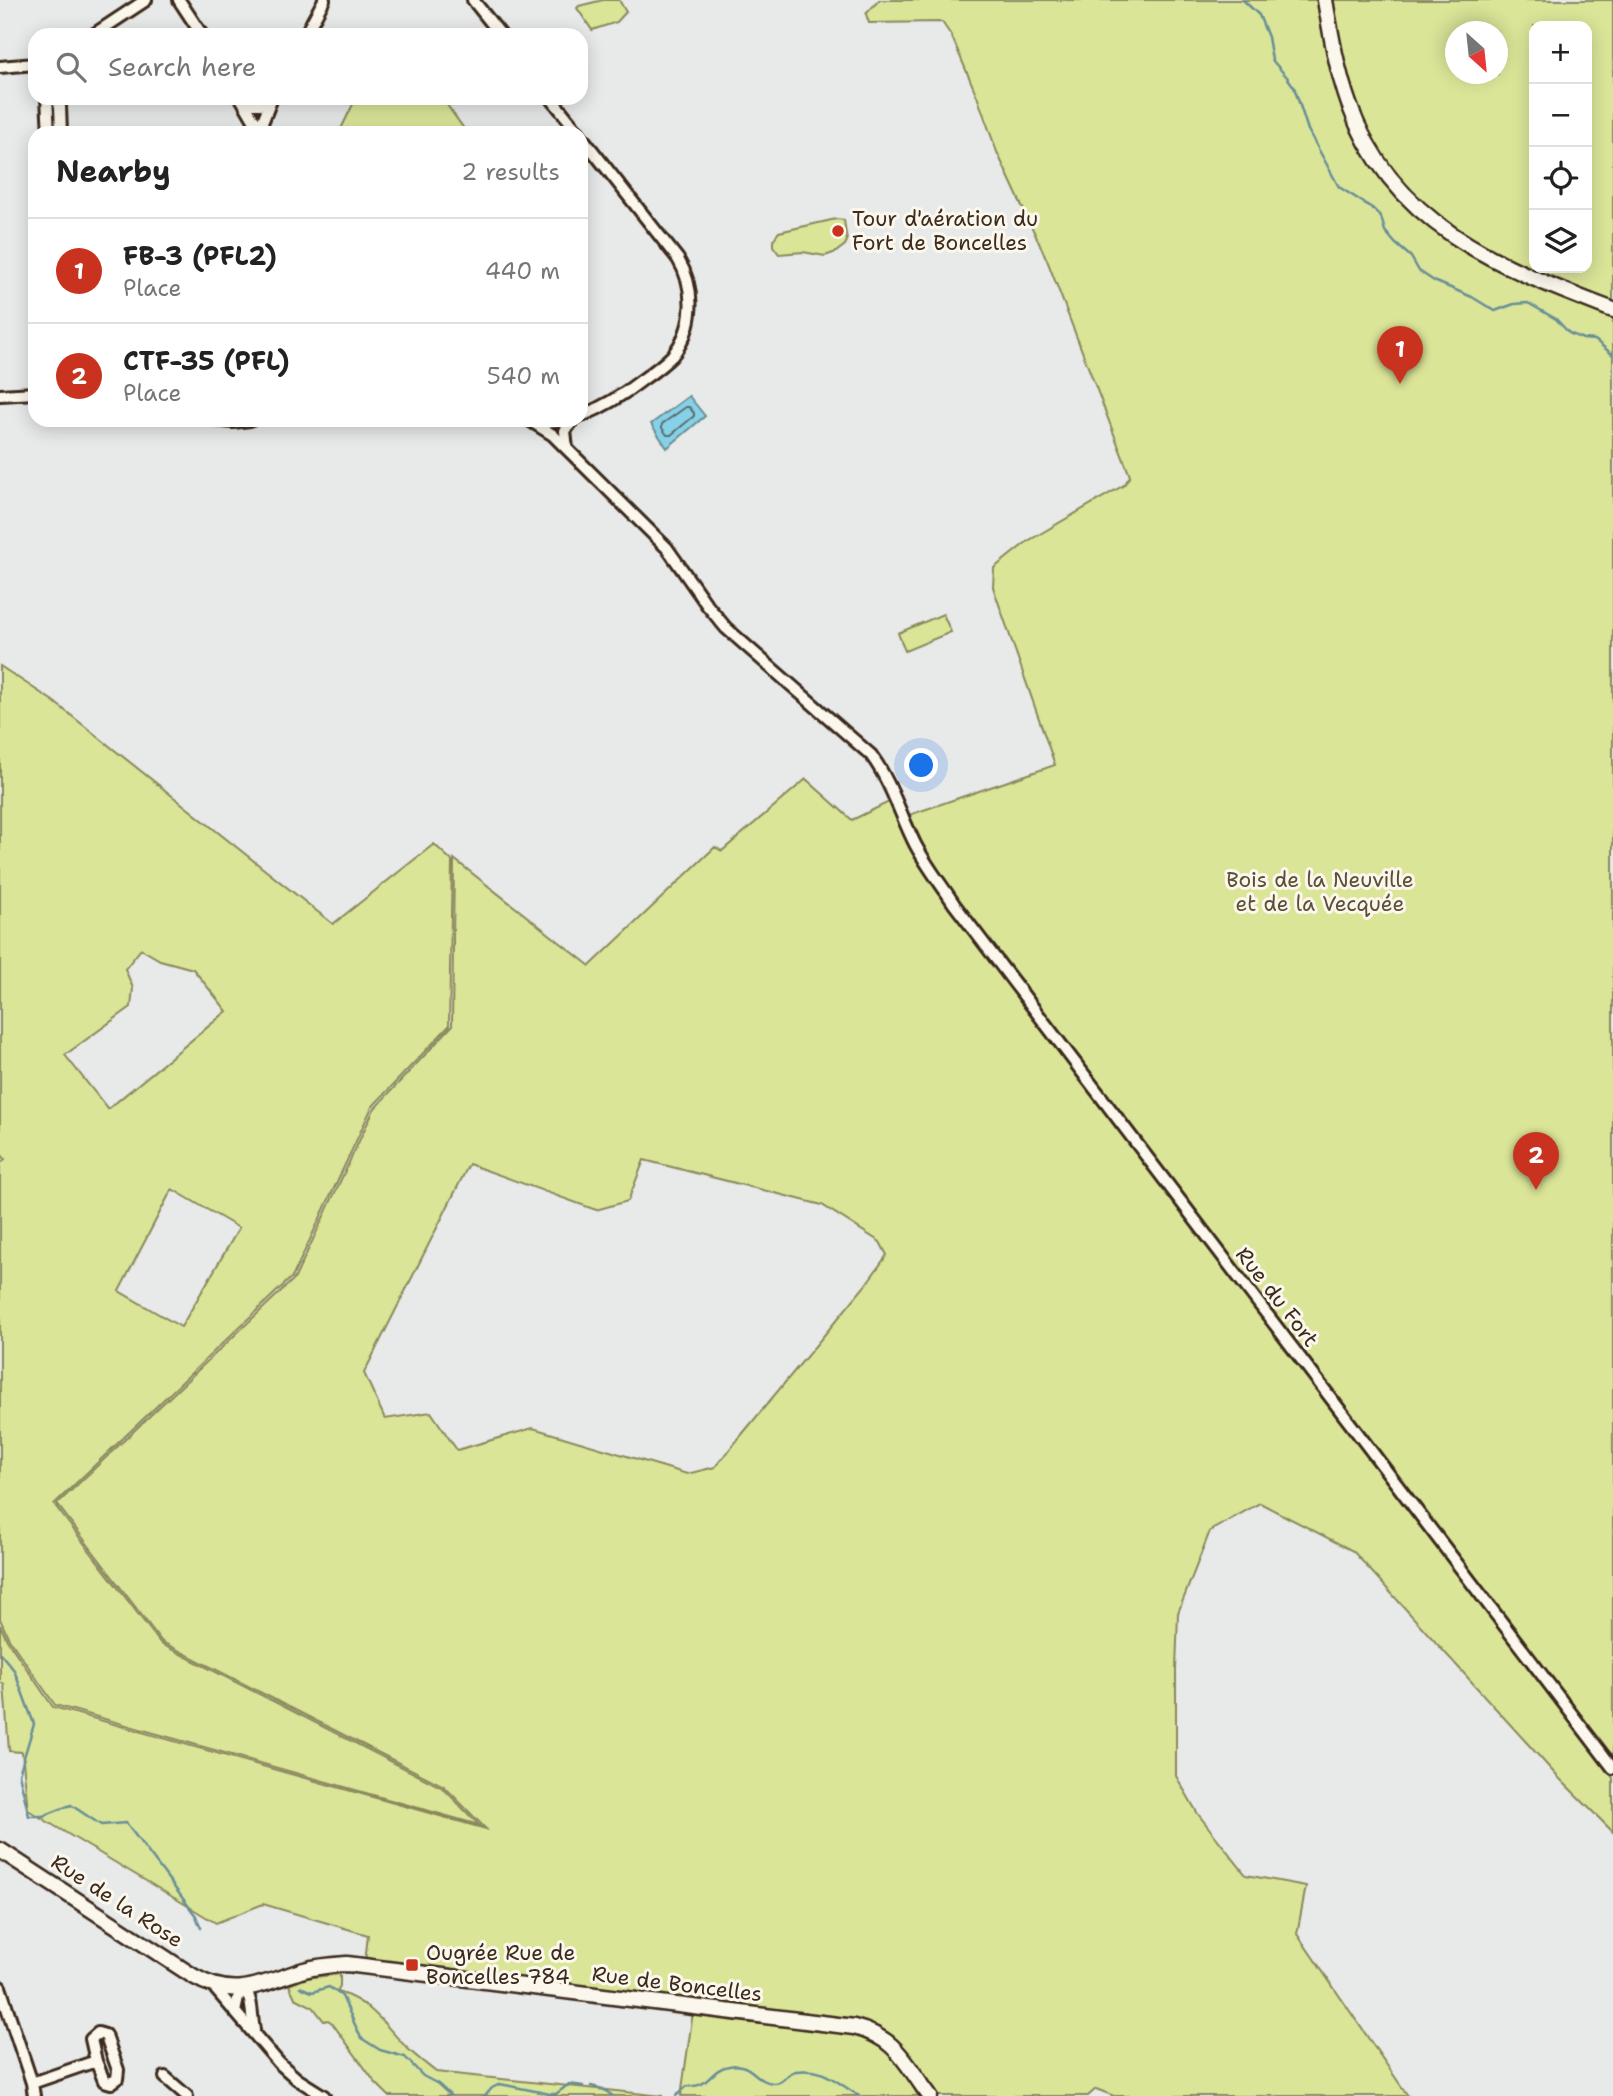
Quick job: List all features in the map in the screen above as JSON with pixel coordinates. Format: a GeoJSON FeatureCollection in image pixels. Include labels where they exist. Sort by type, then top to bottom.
{"type":"FeatureCollection","features":[{"type":"Feature","properties":{"kind":"main road"},"geometry":{"type":"LineString","coordinates":[[1325,0],[1342,83],[1357,125],[1378,162],[1406,196],[1438,225],[1476,251],[1515,271],[1613,310]]}},
{"type":"Feature","properties":{"kind":"main road","name":"Rue de la Rose"},"geometry":{"type":"LineString","coordinates":[[0,1850],[193,1976],[212,1985],[245,1988],[267,1984]]}},
{"type":"Feature","properties":{"kind":"main road","name":"Rue de Boncelles"},"geometry":{"type":"LineString","coordinates":[[267,1984],[304,1970],[347,1964],[855,2027],[871,2031],[895,2049],[930,2096]]}},
{"type":"Feature","properties":{"kind":"street"},"geometry":{"type":"LineString","coordinates":[[104,28],[146,0]]}},
{"type":"Feature","properties":{"kind":"street"},"geometry":{"type":"LineString","coordinates":[[179,0],[197,28]]}},
{"type":"Feature","properties":{"kind":"street"},"geometry":{"type":"LineString","coordinates":[[309,28],[324,0]]}},
{"type":"Feature","properties":{"kind":"street"},"geometry":{"type":"LineString","coordinates":[[473,0],[495,28]]}},
{"type":"Feature","properties":{"kind":"street"},"geometry":{"type":"LineString","coordinates":[[0,67],[28,65]]}},
{"type":"Feature","properties":{"kind":"street"},"geometry":{"type":"LineString","coordinates":[[47,105],[49,126]]}},
{"type":"Feature","properties":{"kind":"street"},"geometry":{"type":"LineString","coordinates":[[60,105],[61,126]]}},
{"type":"Feature","properties":{"kind":"street"},"geometry":{"type":"LineString","coordinates":[[245,105],[255,126]]}},
{"type":"Feature","properties":{"kind":"street"},"geometry":{"type":"LineString","coordinates":[[260,126],[269,105]]}},
{"type":"Feature","properties":{"kind":"street"},"geometry":{"type":"LineString","coordinates":[[557,105],[574,126]]}},
{"type":"Feature","properties":{"kind":"street"},"geometry":{"type":"LineString","coordinates":[[588,144],[678,258],[688,282],[691,303],[688,325],[671,356],[616,400],[588,413]]}},
{"type":"Feature","properties":{"kind":"street"},"geometry":{"type":"LineString","coordinates":[[0,395],[28,393]]}},
{"type":"Feature","properties":{"kind":"street","name":"Rue du Fort"},"geometry":{"type":"LineString","coordinates":[[540,427],[567,449],[667,548],[726,628],[872,755],[883,773],[915,845],[954,904],[1613,1768]]}},
{"type":"Feature","properties":{"kind":"street"},"geometry":{"type":"LineString","coordinates":[[567,449],[565,431],[568,427]]}},
{"type":"Feature","properties":{"kind":"street"},"geometry":{"type":"LineString","coordinates":[[254,2033],[252,2005],[267,1984]]}},
{"type":"Feature","properties":{"kind":"street","name":"Rue de la Rose"},"geometry":{"type":"LineString","coordinates":[[212,1985],[289,2073],[324,2096]]}},
{"type":"Feature","properties":{"kind":"street"},"geometry":{"type":"LineString","coordinates":[[0,1987],[34,2096]]}},
{"type":"Feature","properties":{"kind":"street"},"geometry":{"type":"LineString","coordinates":[[245,1988],[252,2005]]}},
{"type":"Feature","properties":{"kind":"street"},"geometry":{"type":"LineString","coordinates":[[235,2012],[238,1998],[245,1988]]}},
{"type":"Feature","properties":{"kind":"street"},"geometry":{"type":"LineString","coordinates":[[32,2083],[96,2061]]}},
{"type":"Feature","properties":{"kind":"street"},"geometry":{"type":"LineString","coordinates":[[165,2077],[187,2096]]}},
{"type":"Feature","properties":{"kind":"green space"},"geometry":{"type":"Polygon","coordinates":[[[603,0],[619,0],[626,12],[617,22],[592,30],[577,8],[603,0]]]}},
{"type":"Feature","properties":{"kind":"green space","name":"Bois de la Neuville et de la Vecquée"},"geometry":{"type":"Polygon","coordinates":[[[879,0],[1613,0],[1613,1760],[945,885],[906,816],[1055,765],[993,587],[994,568],[1028,541],[1124,485],[1130,476],[1047,260],[997,152],[952,37],[942,22],[869,23],[866,14],[879,0]]]}},
{"type":"Feature","properties":{"kind":"green space"},"geometry":{"type":"Polygon","coordinates":[[[353,105],[447,105],[462,126],[342,126],[353,105]]]}},
{"type":"Feature","properties":{"kind":"green space"},"geometry":{"type":"Polygon","coordinates":[[[836,219],[844,220],[847,241],[836,252],[825,256],[803,252],[779,254],[773,246],[773,240],[779,232],[836,219]]]}},
{"type":"Feature","properties":{"kind":"green space"},"geometry":{"type":"Polygon","coordinates":[[[943,614],[951,632],[905,651],[898,633],[943,614]]]}},
{"type":"Feature","properties":{"kind":"green space"},"geometry":{"type":"Polygon","coordinates":[[[0,666],[53,701],[333,924],[434,844],[452,861],[449,1026],[372,1107],[293,1276],[54,1504],[161,1644],[443,1788],[479,1825],[55,1705],[9,1639],[0,1619],[0,1164],[5,1159],[0,1153],[0,666]],[[141,949],[125,969],[133,988],[131,1007],[65,1055],[108,1109],[227,1011],[193,969],[160,960],[141,949]],[[172,1189],[119,1291],[181,1327],[239,1228],[172,1189]]]}},
{"type":"Feature","properties":{"kind":"green space"},"geometry":{"type":"Polygon","coordinates":[[[806,779],[852,820],[891,801],[912,848],[1192,1225],[1613,1778],[1613,1832],[1556,1775],[1353,1551],[1260,1503],[1210,1531],[1178,1613],[1176,1776],[1198,1814],[1246,1875],[1306,1886],[1297,1934],[1408,2096],[1114,2096],[1096,2089],[1088,2096],[939,2096],[895,2042],[871,2027],[854,2022],[639,1992],[365,1962],[368,1935],[263,1904],[216,1923],[28,1810],[22,1752],[9,1751],[4,1684],[0,1683],[0,1625],[7,1640],[53,1707],[486,1829],[444,1786],[162,1642],[57,1504],[295,1278],[374,1109],[452,1026],[454,859],[590,966],[715,847],[722,851],[806,779]],[[644,1160],[628,1201],[596,1210],[469,1164],[364,1373],[385,1419],[431,1412],[457,1450],[533,1428],[687,1474],[715,1467],[864,1287],[887,1255],[880,1242],[822,1205],[644,1160]]]}},
{"type":"Feature","properties":{"kind":"green space"},"geometry":{"type":"Polygon","coordinates":[[[340,1974],[337,1991],[368,2008],[409,2050],[436,2072],[663,2096],[389,2096],[375,2082],[332,2023],[324,2021],[313,2007],[295,1998],[289,1985],[307,1978],[340,1974]]]}},
{"type":"Feature","properties":{"kind":"green space"},"geometry":{"type":"Polygon","coordinates":[[[693,2012],[851,2031],[874,2038],[898,2060],[918,2096],[681,2096],[693,2012]]]}},
{"type":"Feature","properties":{"kind":"water"},"geometry":{"type":"Polygon","coordinates":[[[689,396],[705,416],[667,448],[651,424],[689,396]]]}},
{"type":"Feature","properties":{"kind":"waterway"},"geometry":{"type":"LineString","coordinates":[[1243,0],[1259,15],[1268,37],[1272,60],[1294,87],[1308,130],[1339,187],[1381,217],[1385,231],[1411,257],[1419,271],[1495,311],[1514,304],[1528,303],[1556,319],[1569,333],[1583,339],[1595,340],[1613,355]]}},
{"type":"Feature","properties":{"kind":"waterway"},"geometry":{"type":"LineString","coordinates":[[0,1653],[14,1670],[34,1724],[19,1774],[29,1816],[43,1816],[71,1805],[101,1825],[126,1823],[196,1916],[201,1928]]}},
{"type":"Feature","properties":{"kind":"waterway"},"geometry":{"type":"LineString","coordinates":[[300,1987],[312,1992],[329,1987],[342,1996],[361,2038],[380,2050],[405,2057],[423,2076],[438,2084],[451,2096]]}},
{"type":"Feature","properties":{"kind":"waterway"},"geometry":{"type":"LineString","coordinates":[[676,2096],[687,2086],[705,2082],[722,2068],[737,2065],[773,2083],[780,2082],[793,2072],[806,2070],[823,2074],[860,2096]]}},
{"type":"Feature","properties":{"kind":"waterway"},"geometry":{"type":"LineString","coordinates":[[485,2096],[500,2084],[550,2094],[556,2094],[569,2084],[583,2086]]}},
{"type":"Feature","properties":{"kind":"waterway"},"geometry":{"type":"LineString","coordinates":[[591,2086],[603,2089],[613,2096]]}},
{"type":"Feature","properties":{"kind":"place","name":"Tour d'aération du Fort de Boncelles"},"geometry":{"type":"Point","coordinates":[838,231]}},
{"type":"Feature","properties":{"kind":"place","name":"FB-3 (PFL2)"},"geometry":{"type":"Point","coordinates":[1400,384]}},
{"type":"Feature","properties":{"kind":"place","name":"CTF-35 (PFL)"},"geometry":{"type":"Point","coordinates":[1536,1190]}},
{"type":"Feature","properties":{"kind":"place","name":"Ougrée Rue de Boncelles 784"},"geometry":{"type":"Point","coordinates":[412,1965]}}]}
